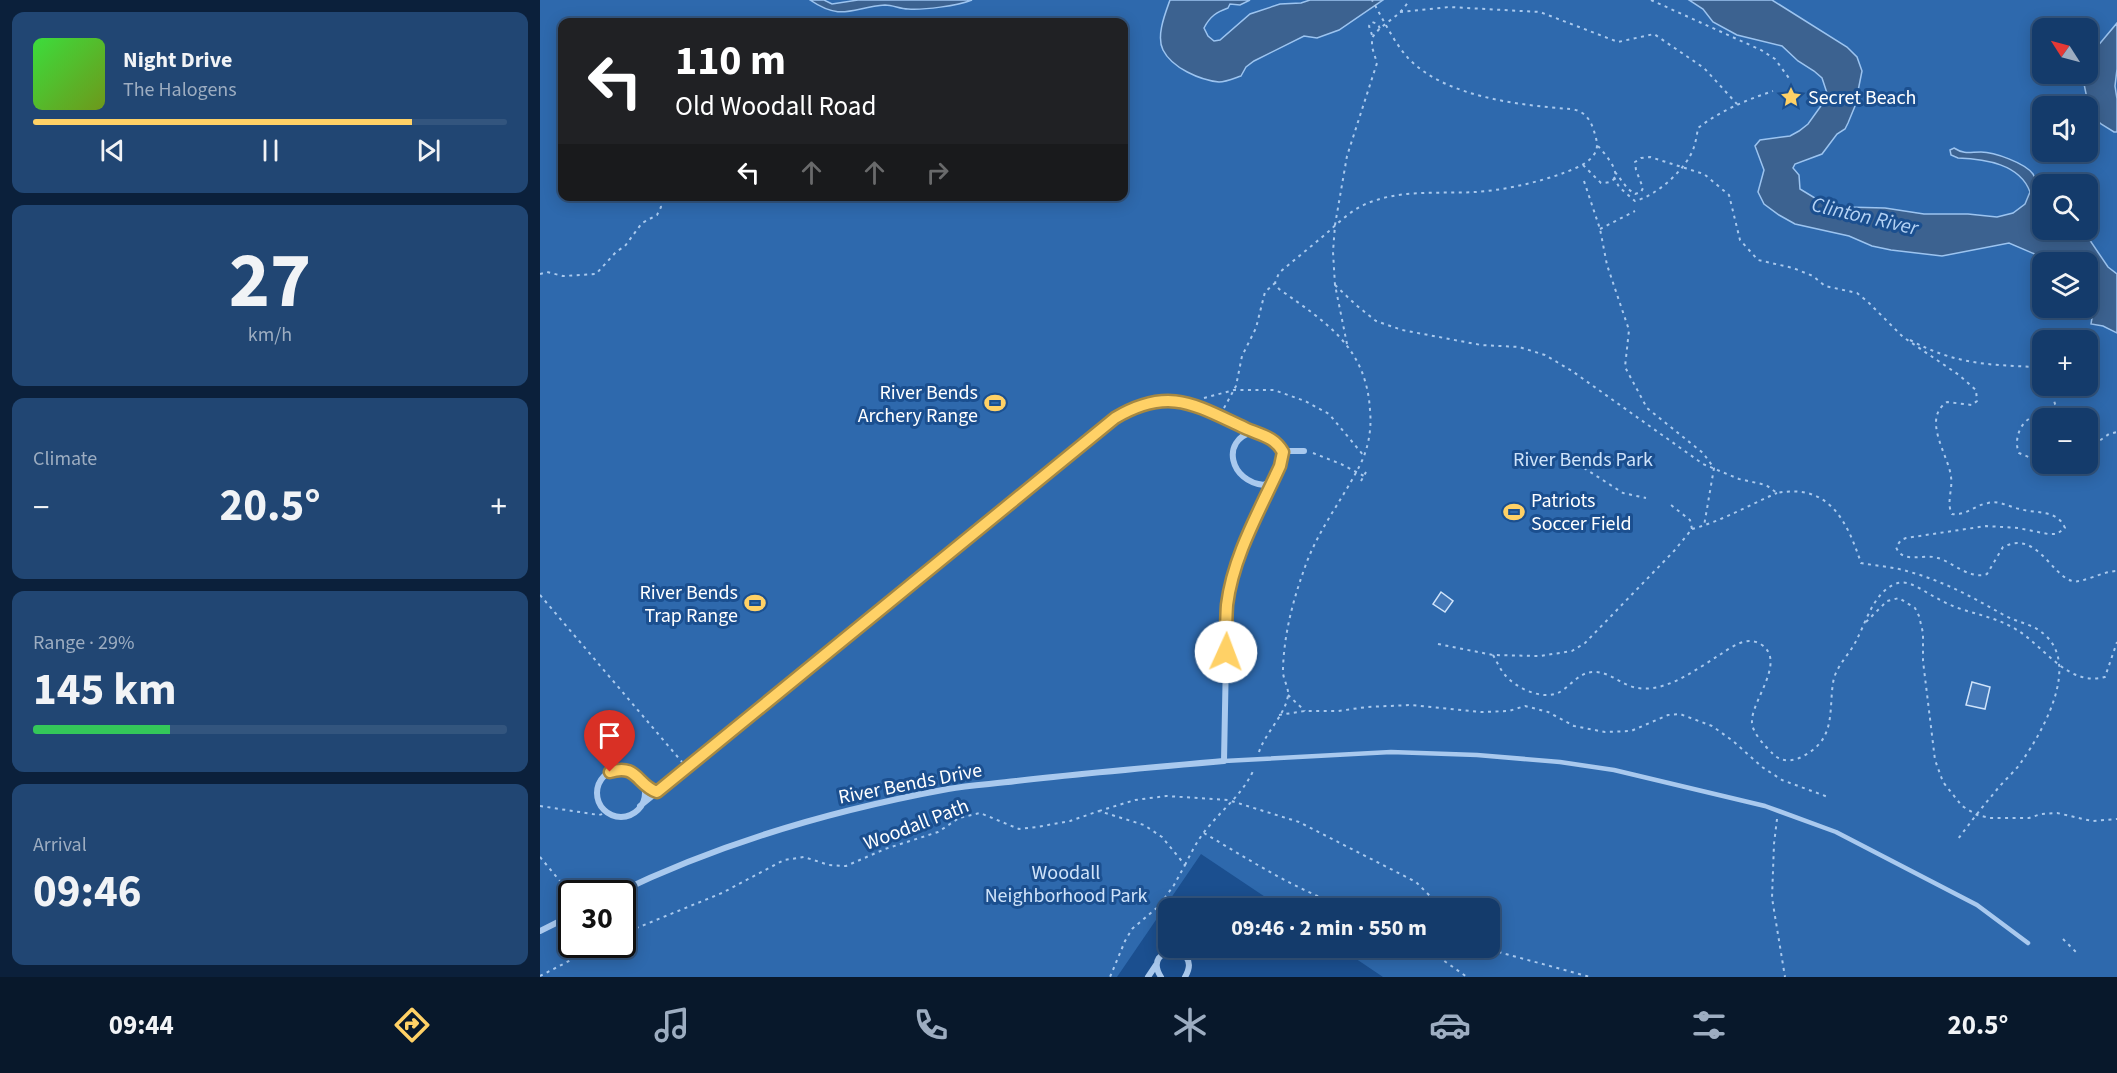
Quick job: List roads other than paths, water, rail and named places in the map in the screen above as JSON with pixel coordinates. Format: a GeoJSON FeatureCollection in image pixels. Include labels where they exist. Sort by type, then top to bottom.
{"type":"FeatureCollection","features":[{"type":"Feature","properties":{"kind":"street"},"geometry":{"type":"LineString","coordinates":[[640,806],[645,799],[646,791],[633,772],[618,769],[603,776],[599,783],[597,799],[606,813],[621,817],[628,816],[1115,418],[1138,407],[1160,401],[1196,405],[1273,440],[1283,452]]}},
{"type":"Feature","properties":{"kind":"street"},"geometry":{"type":"LineString","coordinates":[[1233,422],[1238,432],[1233,457],[1236,470],[1256,484],[1263,485],[1273,479]]}},
{"type":"Feature","properties":{"kind":"street"},"geometry":{"type":"LineString","coordinates":[[1237,442],[1242,436],[1253,432]]}},
{"type":"Feature","properties":{"kind":"street"},"geometry":{"type":"LineString","coordinates":[[1283,452],[1304,451]]}},
{"type":"Feature","properties":{"kind":"street"},"geometry":{"type":"LineString","coordinates":[[1224,761],[1227,605],[1241,553],[1280,466],[1283,452]]}},
{"type":"Feature","properties":{"kind":"street"},"geometry":{"type":"LineString","coordinates":[[1256,484],[1266,497]]}},
{"type":"Feature","properties":{"kind":"street","name":"River Bends Drive"},"geometry":{"type":"LineString","coordinates":[[636,885],[746,840],[848,810],[949,789],[1065,775],[1224,761]]}},
{"type":"Feature","properties":{"kind":"street"},"geometry":{"type":"LineString","coordinates":[[643,784],[657,792]]}},
{"type":"Feature","properties":{"kind":"street"},"geometry":{"type":"LineString","coordinates":[[540,931],[558,922]]}},
{"type":"Feature","properties":{"kind":"street"},"geometry":{"type":"LineString","coordinates":[[1148,977],[1159,959],[1172,951],[1182,954],[1188,963],[1189,968],[1185,977]]}},
{"type":"Feature","properties":{"kind":"street"},"geometry":{"type":"LineString","coordinates":[[1159,959],[1157,969],[1161,977]]}},
{"type":"Feature","properties":{"kind":"lane"},"geometry":{"type":"LineString","coordinates":[[1224,761],[1391,752],[1477,755],[1560,762],[1614,770],[1778,811],[1836,832],[1977,905],[2028,943]]}},
{"type":"Feature","properties":{"kind":"water"},"geometry":{"type":"Polygon","coordinates":[[[810,0],[824,0],[832,4],[858,0],[972,0],[931,8],[905,9],[885,5],[839,12],[821,7],[810,0]]]}},
{"type":"Feature","properties":{"kind":"water"},"geometry":{"type":"Polygon","coordinates":[[[1170,0],[1250,0],[1240,5],[1230,4],[1228,8],[1211,17],[1204,28],[1214,41],[1220,40],[1250,14],[1280,4],[1310,0],[1383,0],[1339,30],[1317,38],[1304,36],[1254,61],[1246,67],[1241,76],[1219,82],[1204,79],[1180,68],[1163,50],[1160,38],[1170,0]]]}},
{"type":"Feature","properties":{"kind":"water","name":"Clinton River"},"geometry":{"type":"Polygon","coordinates":[[[1689,0],[1772,0],[1847,47],[1857,57],[1862,71],[1855,106],[1848,123],[1822,154],[1795,164],[1793,168],[1799,175],[1800,189],[1823,203],[1846,207],[1885,208],[1924,214],[1968,214],[1997,217],[2013,213],[2025,204],[2030,192],[2018,175],[2010,169],[1990,162],[1958,158],[1951,155],[1950,150],[1954,148],[1964,152],[1987,152],[2016,162],[2033,174],[2032,240],[2090,240],[2098,252],[2032,253],[2009,243],[1942,256],[1872,246],[1849,236],[1795,224],[1779,215],[1764,204],[1758,192],[1764,170],[1755,146],[1760,140],[1790,136],[1808,124],[1828,96],[1822,78],[1782,46],[1737,35],[1713,22],[1703,9],[1689,0]]]}},
{"type":"Feature","properties":{"kind":"water"},"geometry":{"type":"Polygon","coordinates":[[[2117,23],[2115,86],[2117,132],[2098,121],[2098,96],[2086,96],[2084,84],[2098,84],[2098,46],[2117,23]]]}},
{"type":"Feature","properties":{"kind":"water"},"geometry":{"type":"Polygon","coordinates":[[[2098,252],[2108,267],[2117,274],[2117,333],[2103,326],[2091,324],[2092,318],[2098,318],[2098,252]]]}},
{"type":"Feature","properties":{"kind":"place","name":"Secret Beach"},"geometry":{"type":"Point","coordinates":[1791,97]}},
{"type":"Feature","properties":{"kind":"place","name":"River Bends Archery Range"},"geometry":{"type":"Point","coordinates":[995,403]}},
{"type":"Feature","properties":{"kind":"place","name":"Patriots Soccer Field"},"geometry":{"type":"Point","coordinates":[1514,512]}},
{"type":"Feature","properties":{"kind":"place","name":"River Bends Trap Range"},"geometry":{"type":"Point","coordinates":[755,603]}},
{"type":"Feature","properties":{"kind":"park label","name":"River Bends Park"},"geometry":{"type":"Point","coordinates":[1583,459]}},
{"type":"Feature","properties":{"kind":"park label","name":"Woodall Neighborhood Park"},"geometry":{"type":"Point","coordinates":[1066,884]}}]}
